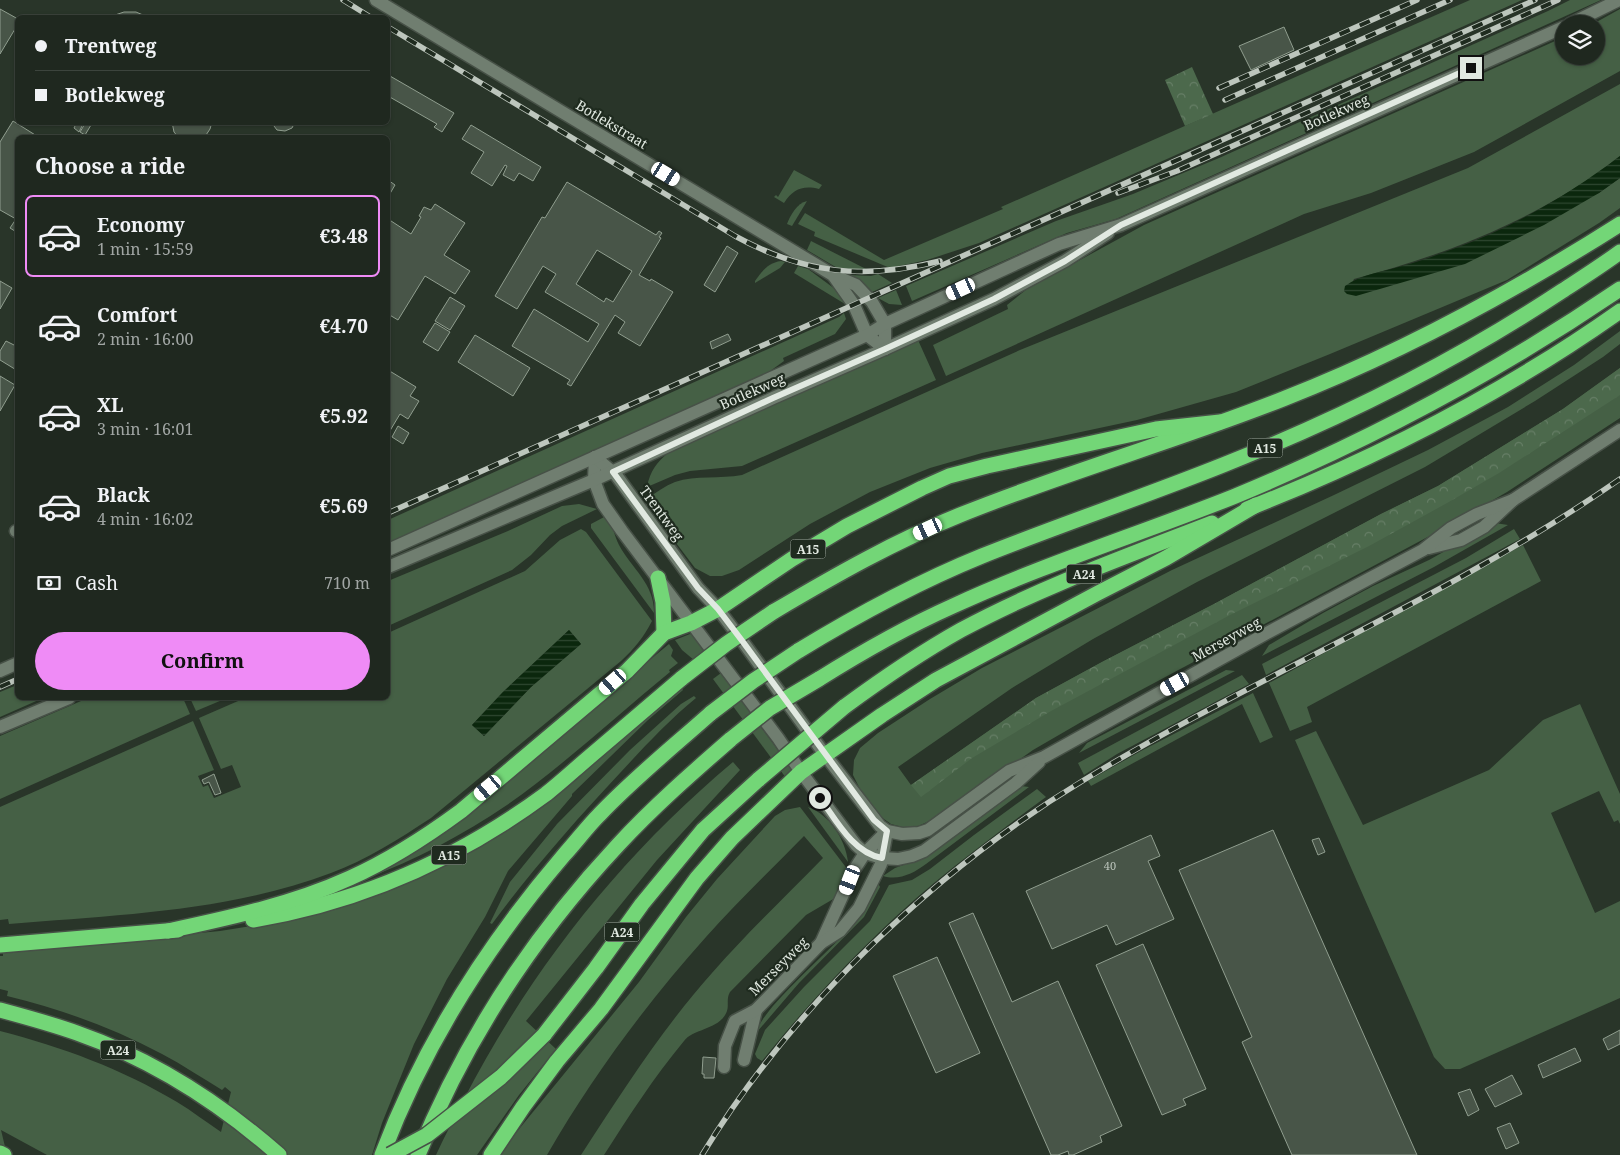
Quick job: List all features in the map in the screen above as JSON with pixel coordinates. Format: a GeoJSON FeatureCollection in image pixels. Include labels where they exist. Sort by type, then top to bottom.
{"type":"FeatureCollection","features":[{"type":"Feature","properties":{"kind":"highway","name":"A15"},"geometry":{"type":"LineString","coordinates":[[0,945],[168,931],[248,921],[294,912],[356,895],[386,884],[477,840],[547,793],[682,678],[726,644],[773,612],[860,562],[959,515],[1282,400],[1347,373],[1439,329],[1506,293],[1620,224]]}},
{"type":"Feature","properties":{"kind":"highway","name":"A15"},"geometry":{"type":"LineString","coordinates":[[382,1155],[408,1093],[452,1010],[477,969],[531,894],[599,815],[711,712],[837,627],[888,599],[981,556],[1221,466],[1287,439],[1374,399],[1488,337],[1620,252]]}},
{"type":"Feature","properties":{"kind":"highway","name":"A15"},"geometry":{"type":"LineString","coordinates":[[418,1155],[437,1108],[490,1011],[520,964],[563,907],[618,845],[666,797],[731,739],[770,708],[890,637],[954,605],[1241,493],[1358,442],[1472,382],[1572,321],[1620,289]]}},
{"type":"Feature","properties":{"kind":"highway"},"geometry":{"type":"LineString","coordinates":[[491,1155],[552,1068],[601,1009],[697,878],[732,838],[801,772],[936,680],[1166,558],[1256,505],[1383,449],[1449,415],[1545,360],[1620,311]]}},
{"type":"Feature","properties":{"kind":"highway","name":"A15"},"geometry":{"type":"LineString","coordinates":[[168,931],[268,907],[319,890],[350,878],[437,829],[461,811],[606,688],[664,633],[691,623],[718,609],[738,594],[847,526],[938,480],[987,466],[1146,431],[1220,422]]}},
{"type":"Feature","properties":{"kind":"highway","name":"A24"},"geometry":{"type":"LineString","coordinates":[[390,1155],[426,1136],[501,1077],[544,1035],[596,968],[642,904],[703,830],[759,778],[844,707],[918,655],[980,620],[1082,575],[1256,505]]}},
{"type":"Feature","properties":{"kind":"highway"},"geometry":{"type":"LineString","coordinates":[[658,578],[663,602],[664,633]]}},
{"type":"Feature","properties":{"kind":"highway","name":"A24"},"geometry":{"type":"LineString","coordinates":[[0,1010],[77,1033],[119,1050],[158,1070],[225,1111],[279,1155]]}},
{"type":"Feature","properties":{"kind":"highway"},"geometry":{"type":"LineString","coordinates":[[0,1153],[4,1155]]}},
{"type":"Feature","properties":{"kind":"main road","name":"Botlekstraat"},"geometry":{"type":"LineString","coordinates":[[376,0],[833,275],[856,285],[872,302],[885,324]]}},
{"type":"Feature","properties":{"kind":"main road"},"geometry":{"type":"LineString","coordinates":[[1588,15],[1619,0]]}},
{"type":"Feature","properties":{"kind":"main road","name":"Botlekweg"},"geometry":{"type":"LineString","coordinates":[[390,549],[867,335],[885,324],[1059,244],[1121,225],[1555,31]]}},
{"type":"Feature","properties":{"kind":"main road","name":"Botlekweg"},"geometry":{"type":"LineString","coordinates":[[390,566],[613,472],[994,299],[1065,261],[1121,225]]}},
{"type":"Feature","properties":{"kind":"main road","name":"Botlekstraat"},"geometry":{"type":"LineString","coordinates":[[833,275],[854,305],[867,335],[885,349]]}},
{"type":"Feature","properties":{"kind":"main road"},"geometry":{"type":"LineString","coordinates":[[885,324],[885,349]]}},
{"type":"Feature","properties":{"kind":"main road","name":"Merseyweg"},"geometry":{"type":"LineString","coordinates":[[887,831],[910,835],[928,830],[1009,771],[1044,757],[1267,633],[1423,550],[1451,528],[1477,514],[1513,500],[1620,430]]}},
{"type":"Feature","properties":{"kind":"main road"},"geometry":{"type":"LineString","coordinates":[[595,457],[594,480],[607,509],[778,738],[849,837],[865,853]]}},
{"type":"Feature","properties":{"kind":"main road","name":"Trentweg"},"geometry":{"type":"LineString","coordinates":[[595,457],[613,472],[698,588],[718,609],[874,820],[887,831]]}},
{"type":"Feature","properties":{"kind":"main road"},"geometry":{"type":"LineString","coordinates":[[0,671],[15,664]]}},
{"type":"Feature","properties":{"kind":"main road"},"geometry":{"type":"LineString","coordinates":[[0,728],[64,700]]}},
{"type":"Feature","properties":{"kind":"main road","name":"Merseyweg"},"geometry":{"type":"LineString","coordinates":[[865,853],[882,858],[898,858],[912,856],[924,851],[1016,783],[1044,757]]}},
{"type":"Feature","properties":{"kind":"main road","name":"Merseyweg"},"geometry":{"type":"LineString","coordinates":[[822,943],[854,870],[865,853],[887,831]]}},
{"type":"Feature","properties":{"kind":"main road","name":"Merseyweg"},"geometry":{"type":"LineString","coordinates":[[724,1067],[725,1046],[735,1021],[756,1010],[822,943],[840,931],[859,908],[881,864],[887,831]]}},
{"type":"Feature","properties":{"kind":"main road","name":"Merseyweg"},"geometry":{"type":"LineString","coordinates":[[744,1060],[756,1010]]}},
{"type":"Feature","properties":{"kind":"shaded area"},"geometry":{"type":"Polygon","coordinates":[[[1470,0],[1522,0],[979,243],[927,260],[890,268],[814,236],[815,232],[798,224],[805,213],[884,260],[1003,209],[1001,207],[1470,0]]]}},
{"type":"Feature","properties":{"kind":"shaded area"},"geometry":{"type":"Polygon","coordinates":[[[1570,0],[1601,0],[1568,15],[1555,15],[1555,21],[1116,219],[1067,233],[912,301],[906,286],[1056,221],[1133,194],[1219,158],[1570,0]]]}},
{"type":"Feature","properties":{"kind":"shaded area"},"geometry":{"type":"Polygon","coordinates":[[[1620,9],[1620,71],[1474,152],[1371,193],[1304,214],[946,376],[933,345],[1008,309],[1007,305],[1027,289],[1144,225],[1555,41],[1555,65],[1605,65],[1605,17],[1620,9]]]}},
{"type":"Feature","properties":{"kind":"shaded area"},"geometry":{"type":"Polygon","coordinates":[[[1620,84],[1620,156],[1559,198],[1531,213],[1445,251],[1354,279],[1347,294],[1599,193],[1620,178],[1620,208],[1507,280],[1236,392],[1137,420],[982,453],[930,468],[870,492],[810,524],[739,570],[722,576],[710,576],[695,568],[655,515],[648,498],[675,482],[742,475],[1020,350],[1468,168],[1620,84]]]}},
{"type":"Feature","properties":{"kind":"shaded area"},"geometry":{"type":"Polygon","coordinates":[[[1620,156],[1620,178],[1599,193],[1544,225],[1465,264],[1356,296],[1347,294],[1344,291],[1345,286],[1358,279],[1421,260],[1497,231],[1561,197],[1620,156]]]}},
{"type":"Feature","properties":{"kind":"shaded area"},"geometry":{"type":"Polygon","coordinates":[[[794,170],[822,185],[819,189],[799,189],[791,194],[784,203],[774,197],[776,195],[778,197],[794,170]]]}},
{"type":"Feature","properties":{"kind":"shaded area"},"geometry":{"type":"Polygon","coordinates":[[[807,201],[792,226],[787,224],[797,207],[807,201]]]}},
{"type":"Feature","properties":{"kind":"shaded area"},"geometry":{"type":"Polygon","coordinates":[[[811,241],[868,270],[839,269],[807,250],[811,241]]]}},
{"type":"Feature","properties":{"kind":"shaded area"},"geometry":{"type":"Polygon","coordinates":[[[781,261],[785,262],[780,268],[755,283],[766,268],[781,261]]]}},
{"type":"Feature","properties":{"kind":"shaded area"},"geometry":{"type":"Polygon","coordinates":[[[798,266],[808,269],[839,292],[845,304],[794,273],[798,266]]]}},
{"type":"Feature","properties":{"kind":"shaded area"},"geometry":{"type":"Polygon","coordinates":[[[878,274],[892,283],[872,292],[849,275],[871,276],[878,274]]]}},
{"type":"Feature","properties":{"kind":"shaded area"},"geometry":{"type":"Polygon","coordinates":[[[896,290],[902,305],[889,304],[878,298],[896,290]]]}},
{"type":"Feature","properties":{"kind":"shaded area"},"geometry":{"type":"Polygon","coordinates":[[[844,313],[846,319],[835,334],[783,358],[784,361],[758,380],[390,543],[390,519],[839,317],[844,313]]]}},
{"type":"Feature","properties":{"kind":"shaded area"},"geometry":{"type":"Polygon","coordinates":[[[1620,331],[1620,344],[1535,401],[1425,467],[1197,582],[1093,639],[1012,688],[898,767],[911,785],[1036,698],[1381,514],[1438,486],[1563,409],[1620,368],[1620,418],[1507,492],[1437,532],[1083,721],[1033,750],[936,818],[916,827],[906,828],[891,824],[877,814],[862,793],[853,775],[854,760],[860,748],[878,733],[930,699],[982,668],[1172,570],[1428,450],[1508,407],[1574,365],[1620,331]]]}},
{"type":"Feature","properties":{"kind":"shaded area"},"geometry":{"type":"Polygon","coordinates":[[[918,340],[936,380],[742,466],[690,471],[647,487],[655,467],[669,452],[918,340]]]}},
{"type":"Feature","properties":{"kind":"shaded area"},"geometry":{"type":"Polygon","coordinates":[[[579,504],[597,509],[562,526],[512,570],[390,625],[390,580],[508,531],[562,506],[579,504]]]}},
{"type":"Feature","properties":{"kind":"shaded area"},"geometry":{"type":"Polygon","coordinates":[[[606,516],[619,545],[651,593],[654,613],[591,528],[591,524],[606,516]]]}},
{"type":"Feature","properties":{"kind":"shaded area"},"geometry":{"type":"Polygon","coordinates":[[[1495,523],[1508,525],[1434,567],[1262,656],[1269,645],[1323,613],[1373,586],[1429,560],[1495,523]]]}},
{"type":"Feature","properties":{"kind":"shaded area"},"geometry":{"type":"Polygon","coordinates":[[[581,529],[586,532],[652,621],[646,632],[621,661],[431,818],[407,834],[344,868],[292,886],[252,896],[172,910],[131,914],[9,924],[8,919],[0,920],[0,807],[193,721],[214,770],[198,776],[203,787],[208,785],[214,798],[241,787],[232,765],[221,769],[199,718],[240,700],[390,700],[390,632],[525,571],[560,540],[581,529]],[[569,630],[503,692],[472,725],[484,736],[531,687],[581,644],[569,630]]]}},
{"type":"Feature","properties":{"kind":"shaded area"},"geometry":{"type":"Polygon","coordinates":[[[1514,529],[1520,539],[1266,675],[1262,664],[1466,558],[1514,529]]]}},
{"type":"Feature","properties":{"kind":"shaded area"},"geometry":{"type":"Polygon","coordinates":[[[1523,545],[1541,581],[1307,707],[1312,722],[1290,731],[1269,683],[1523,545]]]}},
{"type":"Feature","properties":{"kind":"shaded area"},"geometry":{"type":"Polygon","coordinates":[[[569,630],[581,644],[531,687],[484,736],[472,725],[503,692],[569,630]]]}},
{"type":"Feature","properties":{"kind":"shaded area"},"geometry":{"type":"Polygon","coordinates":[[[690,634],[694,635],[714,663],[706,670],[682,650],[675,640],[690,634]]]}},
{"type":"Feature","properties":{"kind":"shaded area"},"geometry":{"type":"Polygon","coordinates":[[[669,644],[673,650],[671,656],[678,663],[669,670],[670,672],[528,790],[456,837],[402,864],[365,879],[558,736],[669,644]]]}},
{"type":"Feature","properties":{"kind":"shaded area"},"geometry":{"type":"Polygon","coordinates":[[[1226,670],[1235,671],[1079,753],[1087,743],[1226,670]]]}},
{"type":"Feature","properties":{"kind":"shaded area"},"geometry":{"type":"Polygon","coordinates":[[[721,673],[792,769],[786,778],[713,679],[721,673]]]}},
{"type":"Feature","properties":{"kind":"shaded area"},"geometry":{"type":"Polygon","coordinates":[[[1242,675],[1249,684],[1117,754],[1084,775],[1078,763],[1242,675]]]}},
{"type":"Feature","properties":{"kind":"shaded area"},"geometry":{"type":"Polygon","coordinates":[[[15,686],[15,700],[38,700],[0,717],[0,692],[15,686]]]}},
{"type":"Feature","properties":{"kind":"shaded area"},"geometry":{"type":"Polygon","coordinates":[[[682,688],[683,690],[648,720],[572,794],[508,871],[485,917],[447,979],[414,1044],[382,1123],[372,1155],[47,1155],[1,1130],[7,1155],[0,1155],[0,1031],[69,1052],[135,1079],[177,1102],[221,1132],[231,1092],[225,1087],[222,1090],[170,1058],[125,1036],[67,1013],[7,996],[8,991],[0,989],[0,956],[3,956],[3,952],[220,931],[277,922],[425,874],[682,688]]]}},
{"type":"Feature","properties":{"kind":"shaded area"},"geometry":{"type":"Polygon","coordinates":[[[1253,693],[1273,737],[1260,743],[1242,704],[1091,786],[1088,781],[1141,751],[1253,693]]]}},
{"type":"Feature","properties":{"kind":"shaded area"},"geometry":{"type":"Polygon","coordinates":[[[694,696],[696,698],[657,734],[587,809],[538,865],[492,924],[490,923],[510,882],[557,824],[630,750],[681,704],[694,696]]]}},
{"type":"Feature","properties":{"kind":"shaded area"},"geometry":{"type":"Polygon","coordinates":[[[83,700],[184,700],[190,714],[0,799],[0,736],[83,700]]]}},
{"type":"Feature","properties":{"kind":"shaded area"},"geometry":{"type":"Polygon","coordinates":[[[191,700],[222,700],[196,711],[191,700]]]}},
{"type":"Feature","properties":{"kind":"shaded area"},"geometry":{"type":"Polygon","coordinates":[[[1580,704],[1620,794],[1620,824],[1618,820],[1614,822],[1599,791],[1551,813],[1595,913],[1620,901],[1620,998],[1460,1069],[1445,1069],[1434,1057],[1295,740],[1316,731],[1363,825],[1489,770],[1543,720],[1580,704]]]}},
{"type":"Feature","properties":{"kind":"shaded area"},"geometry":{"type":"Polygon","coordinates":[[[733,762],[740,770],[657,860],[526,1021],[556,1049],[519,1095],[477,1155],[436,1155],[489,1052],[518,1006],[581,918],[653,836],[733,762]]]}},
{"type":"Feature","properties":{"kind":"shaded area"},"geometry":{"type":"Polygon","coordinates":[[[1021,786],[1029,787],[921,867],[900,877],[883,876],[895,868],[920,859],[1021,786]]]}},
{"type":"Feature","properties":{"kind":"shaded area"},"geometry":{"type":"Polygon","coordinates":[[[1037,789],[1046,797],[961,861],[911,903],[844,967],[762,1061],[757,1058],[755,1054],[765,1030],[804,987],[870,921],[889,885],[912,880],[930,869],[1037,789]]]}},
{"type":"Feature","properties":{"kind":"shaded area"},"geometry":{"type":"Polygon","coordinates":[[[800,807],[848,870],[835,898],[806,915],[730,992],[727,1011],[719,1022],[688,1037],[684,1041],[632,1111],[604,1155],[581,1155],[643,1061],[676,1016],[712,973],[823,858],[804,836],[718,924],[662,988],[601,1069],[547,1155],[501,1155],[515,1134],[639,982],[686,917],[717,879],[775,816],[785,810],[800,807]]]}},
{"type":"Feature","properties":{"kind":"shaded area"},"geometry":{"type":"Polygon","coordinates":[[[808,807],[830,822],[844,845],[848,862],[808,807]]]}},
{"type":"Feature","properties":{"kind":"shaded area"},"geometry":{"type":"Polygon","coordinates":[[[878,883],[880,887],[864,917],[799,983],[757,1032],[761,1022],[783,995],[852,926],[863,911],[878,883]]]}},
{"type":"Feature","properties":{"kind":"green space"},"geometry":{"type":"Polygon","coordinates":[[[1192,67],[1213,114],[1185,126],[1165,80],[1192,67]]]}},
{"type":"Feature","properties":{"kind":"green space"},"geometry":{"type":"Polygon","coordinates":[[[1620,368],[1620,395],[1499,473],[1369,546],[1230,615],[1051,711],[972,758],[921,797],[911,785],[1036,698],[1381,514],[1438,486],[1563,409],[1620,368]]]}},
{"type":"Feature","properties":{"kind":"building"},"geometry":{"type":"Polygon","coordinates":[[[0,9],[15,17],[15,29],[0,54],[0,9]]]}},
{"type":"Feature","properties":{"kind":"building"},"geometry":{"type":"Polygon","coordinates":[[[124,12],[136,12],[143,15],[115,15],[124,12]]]}},
{"type":"Feature","properties":{"kind":"building"},"geometry":{"type":"Polygon","coordinates":[[[1284,27],[1294,50],[1251,70],[1239,46],[1284,27]]]}},
{"type":"Feature","properties":{"kind":"building"},"geometry":{"type":"Polygon","coordinates":[[[390,76],[454,113],[442,132],[434,127],[437,124],[390,97],[390,76]]]}},
{"type":"Feature","properties":{"kind":"building"},"geometry":{"type":"Polygon","coordinates":[[[13,121],[15,125],[19,125],[35,135],[15,135],[15,218],[0,210],[0,142],[13,121]]]}},
{"type":"Feature","properties":{"kind":"building"},"geometry":{"type":"Polygon","coordinates":[[[76,125],[82,125],[79,132],[74,128],[76,125]]]}},
{"type":"Feature","properties":{"kind":"building"},"geometry":{"type":"Polygon","coordinates":[[[84,125],[91,125],[85,135],[80,132],[84,125]]]}},
{"type":"Feature","properties":{"kind":"building"},"geometry":{"type":"Polygon","coordinates":[[[173,125],[211,125],[206,135],[176,135],[173,125]]]}},
{"type":"Feature","properties":{"kind":"building"},"geometry":{"type":"Polygon","coordinates":[[[273,125],[294,125],[292,128],[285,131],[277,130],[273,125]]]}},
{"type":"Feature","properties":{"kind":"building"},"geometry":{"type":"Polygon","coordinates":[[[471,125],[541,167],[533,181],[519,173],[514,181],[503,175],[507,166],[505,165],[492,186],[471,173],[484,152],[462,139],[471,125]]]}},
{"type":"Feature","properties":{"kind":"building"},"geometry":{"type":"Polygon","coordinates":[[[390,181],[395,185],[390,194],[390,181]]]}},
{"type":"Feature","properties":{"kind":"building"},"geometry":{"type":"Polygon","coordinates":[[[567,182],[656,235],[659,231],[662,233],[659,237],[661,238],[639,275],[650,281],[651,279],[673,292],[640,346],[618,333],[625,322],[615,315],[571,386],[567,384],[570,380],[512,346],[534,309],[588,342],[599,324],[545,292],[556,274],[543,266],[517,309],[495,296],[542,217],[545,218],[567,182]],[[597,250],[576,284],[604,302],[606,298],[613,302],[632,271],[597,250]]]}},
{"type":"Feature","properties":{"kind":"building"},"geometry":{"type":"Polygon","coordinates":[[[435,204],[465,223],[444,255],[470,271],[455,294],[425,276],[398,320],[390,315],[390,220],[411,234],[421,217],[419,216],[424,207],[431,210],[435,204]]]}},
{"type":"Feature","properties":{"kind":"building"},"geometry":{"type":"Polygon","coordinates":[[[15,220],[15,231],[10,228],[15,220]]]}},
{"type":"Feature","properties":{"kind":"building"},"geometry":{"type":"Polygon","coordinates":[[[727,246],[738,253],[715,292],[704,285],[727,246]]]}},
{"type":"Feature","properties":{"kind":"building"},"geometry":{"type":"Polygon","coordinates":[[[0,281],[12,288],[0,309],[0,281]]]}},
{"type":"Feature","properties":{"kind":"building"},"geometry":{"type":"Polygon","coordinates":[[[450,297],[465,306],[450,330],[435,321],[450,297]]]}},
{"type":"Feature","properties":{"kind":"building"},"geometry":{"type":"Polygon","coordinates":[[[435,323],[450,332],[438,351],[423,342],[435,323]]]}},
{"type":"Feature","properties":{"kind":"building"},"geometry":{"type":"Polygon","coordinates":[[[728,334],[731,340],[712,349],[710,342],[728,334]]]}},
{"type":"Feature","properties":{"kind":"building"},"geometry":{"type":"Polygon","coordinates":[[[475,335],[530,368],[513,396],[458,362],[475,335]]]}},
{"type":"Feature","properties":{"kind":"building"},"geometry":{"type":"Polygon","coordinates":[[[6,341],[15,346],[15,369],[0,360],[0,351],[6,341]]]}},
{"type":"Feature","properties":{"kind":"building"},"geometry":{"type":"Polygon","coordinates":[[[390,371],[416,387],[410,396],[419,401],[408,419],[400,414],[390,431],[390,371]]]}},
{"type":"Feature","properties":{"kind":"building"},"geometry":{"type":"Polygon","coordinates":[[[0,376],[15,385],[0,411],[0,376]]]}},
{"type":"Feature","properties":{"kind":"building"},"geometry":{"type":"Polygon","coordinates":[[[398,426],[409,433],[403,444],[392,437],[398,426]]]}},
{"type":"Feature","properties":{"kind":"building"},"geometry":{"type":"Polygon","coordinates":[[[214,774],[221,793],[215,795],[209,782],[204,784],[202,780],[214,774]]]}},
{"type":"Feature","properties":{"kind":"building"},"geometry":{"type":"Polygon","coordinates":[[[1273,830],[1417,1155],[1292,1155],[1242,1042],[1252,1037],[1179,870],[1273,830]]]}},
{"type":"Feature","properties":{"kind":"building"},"geometry":{"type":"Polygon","coordinates":[[[1151,835],[1160,856],[1148,861],[1174,919],[1116,945],[1107,925],[1052,949],[1026,891],[1151,835]]]}},
{"type":"Feature","properties":{"kind":"building"},"geometry":{"type":"Polygon","coordinates":[[[1319,838],[1325,852],[1318,855],[1312,840],[1319,838]]]}},
{"type":"Feature","properties":{"kind":"building"},"geometry":{"type":"Polygon","coordinates":[[[973,913],[1012,1002],[1058,981],[1122,1126],[1100,1136],[1102,1142],[1073,1155],[1069,1155],[1068,1151],[1058,1155],[1051,1155],[949,923],[973,913]]]}},
{"type":"Feature","properties":{"kind":"building"},"geometry":{"type":"Polygon","coordinates":[[[1143,944],[1206,1089],[1183,1099],[1186,1105],[1162,1115],[1096,965],[1143,944]]]}},
{"type":"Feature","properties":{"kind":"building"},"geometry":{"type":"Polygon","coordinates":[[[937,957],[980,1053],[936,1073],[893,976],[937,957]]]}},
{"type":"Feature","properties":{"kind":"building"},"geometry":{"type":"Polygon","coordinates":[[[1620,1030],[1620,1044],[1608,1050],[1603,1039],[1620,1030]]]}},
{"type":"Feature","properties":{"kind":"building"},"geometry":{"type":"Polygon","coordinates":[[[1575,1048],[1581,1061],[1543,1078],[1538,1065],[1575,1048]]]}},
{"type":"Feature","properties":{"kind":"building"},"geometry":{"type":"Polygon","coordinates":[[[703,1057],[716,1058],[714,1078],[704,1078],[704,1074],[702,1074],[703,1057]]]}},
{"type":"Feature","properties":{"kind":"building"},"geometry":{"type":"Polygon","coordinates":[[[1512,1075],[1522,1094],[1495,1107],[1485,1089],[1512,1075]]]}},
{"type":"Feature","properties":{"kind":"building"},"geometry":{"type":"Polygon","coordinates":[[[1470,1089],[1479,1110],[1468,1116],[1458,1093],[1470,1089]]]}},
{"type":"Feature","properties":{"kind":"building"},"geometry":{"type":"Polygon","coordinates":[[[1510,1123],[1519,1143],[1506,1149],[1497,1128],[1510,1123]]]}},
{"type":"Feature","properties":{"kind":"railway"},"geometry":{"type":"LineString","coordinates":[[343,0],[367,15]]}},
{"type":"Feature","properties":{"kind":"railway"},"geometry":{"type":"LineString","coordinates":[[1219,88],[1417,0]]}},
{"type":"Feature","properties":{"kind":"railway"},"geometry":{"type":"LineString","coordinates":[[1225,100],[1450,0]]}},
{"type":"Feature","properties":{"kind":"railway"},"geometry":{"type":"LineString","coordinates":[[390,512],[1535,0]]}},
{"type":"Feature","properties":{"kind":"railway"},"geometry":{"type":"LineString","coordinates":[[1118,193],[1177,171],[1558,0]]}},
{"type":"Feature","properties":{"kind":"railway"},"geometry":{"type":"LineString","coordinates":[[390,28],[735,236],[761,249],[785,259],[835,270],[886,270],[940,261]]}},
{"type":"Feature","properties":{"kind":"railway"},"geometry":{"type":"LineString","coordinates":[[702,1155],[738,1100],[779,1046],[823,995],[871,945],[975,855],[1029,816],[1084,780],[1150,741],[1490,561],[1620,479]]}},
{"type":"Feature","properties":{"kind":"railway"},"geometry":{"type":"LineString","coordinates":[[0,687],[15,680]]}},
{"type":"Feature","properties":{"kind":"route"},"geometry":{"type":"LineString","coordinates":[[820,798],[856,845],[865,853],[882,858],[887,831],[874,820],[743,642],[718,609],[698,588],[613,472],[994,299],[1065,261],[1121,225],[1471,68]]}}]}
